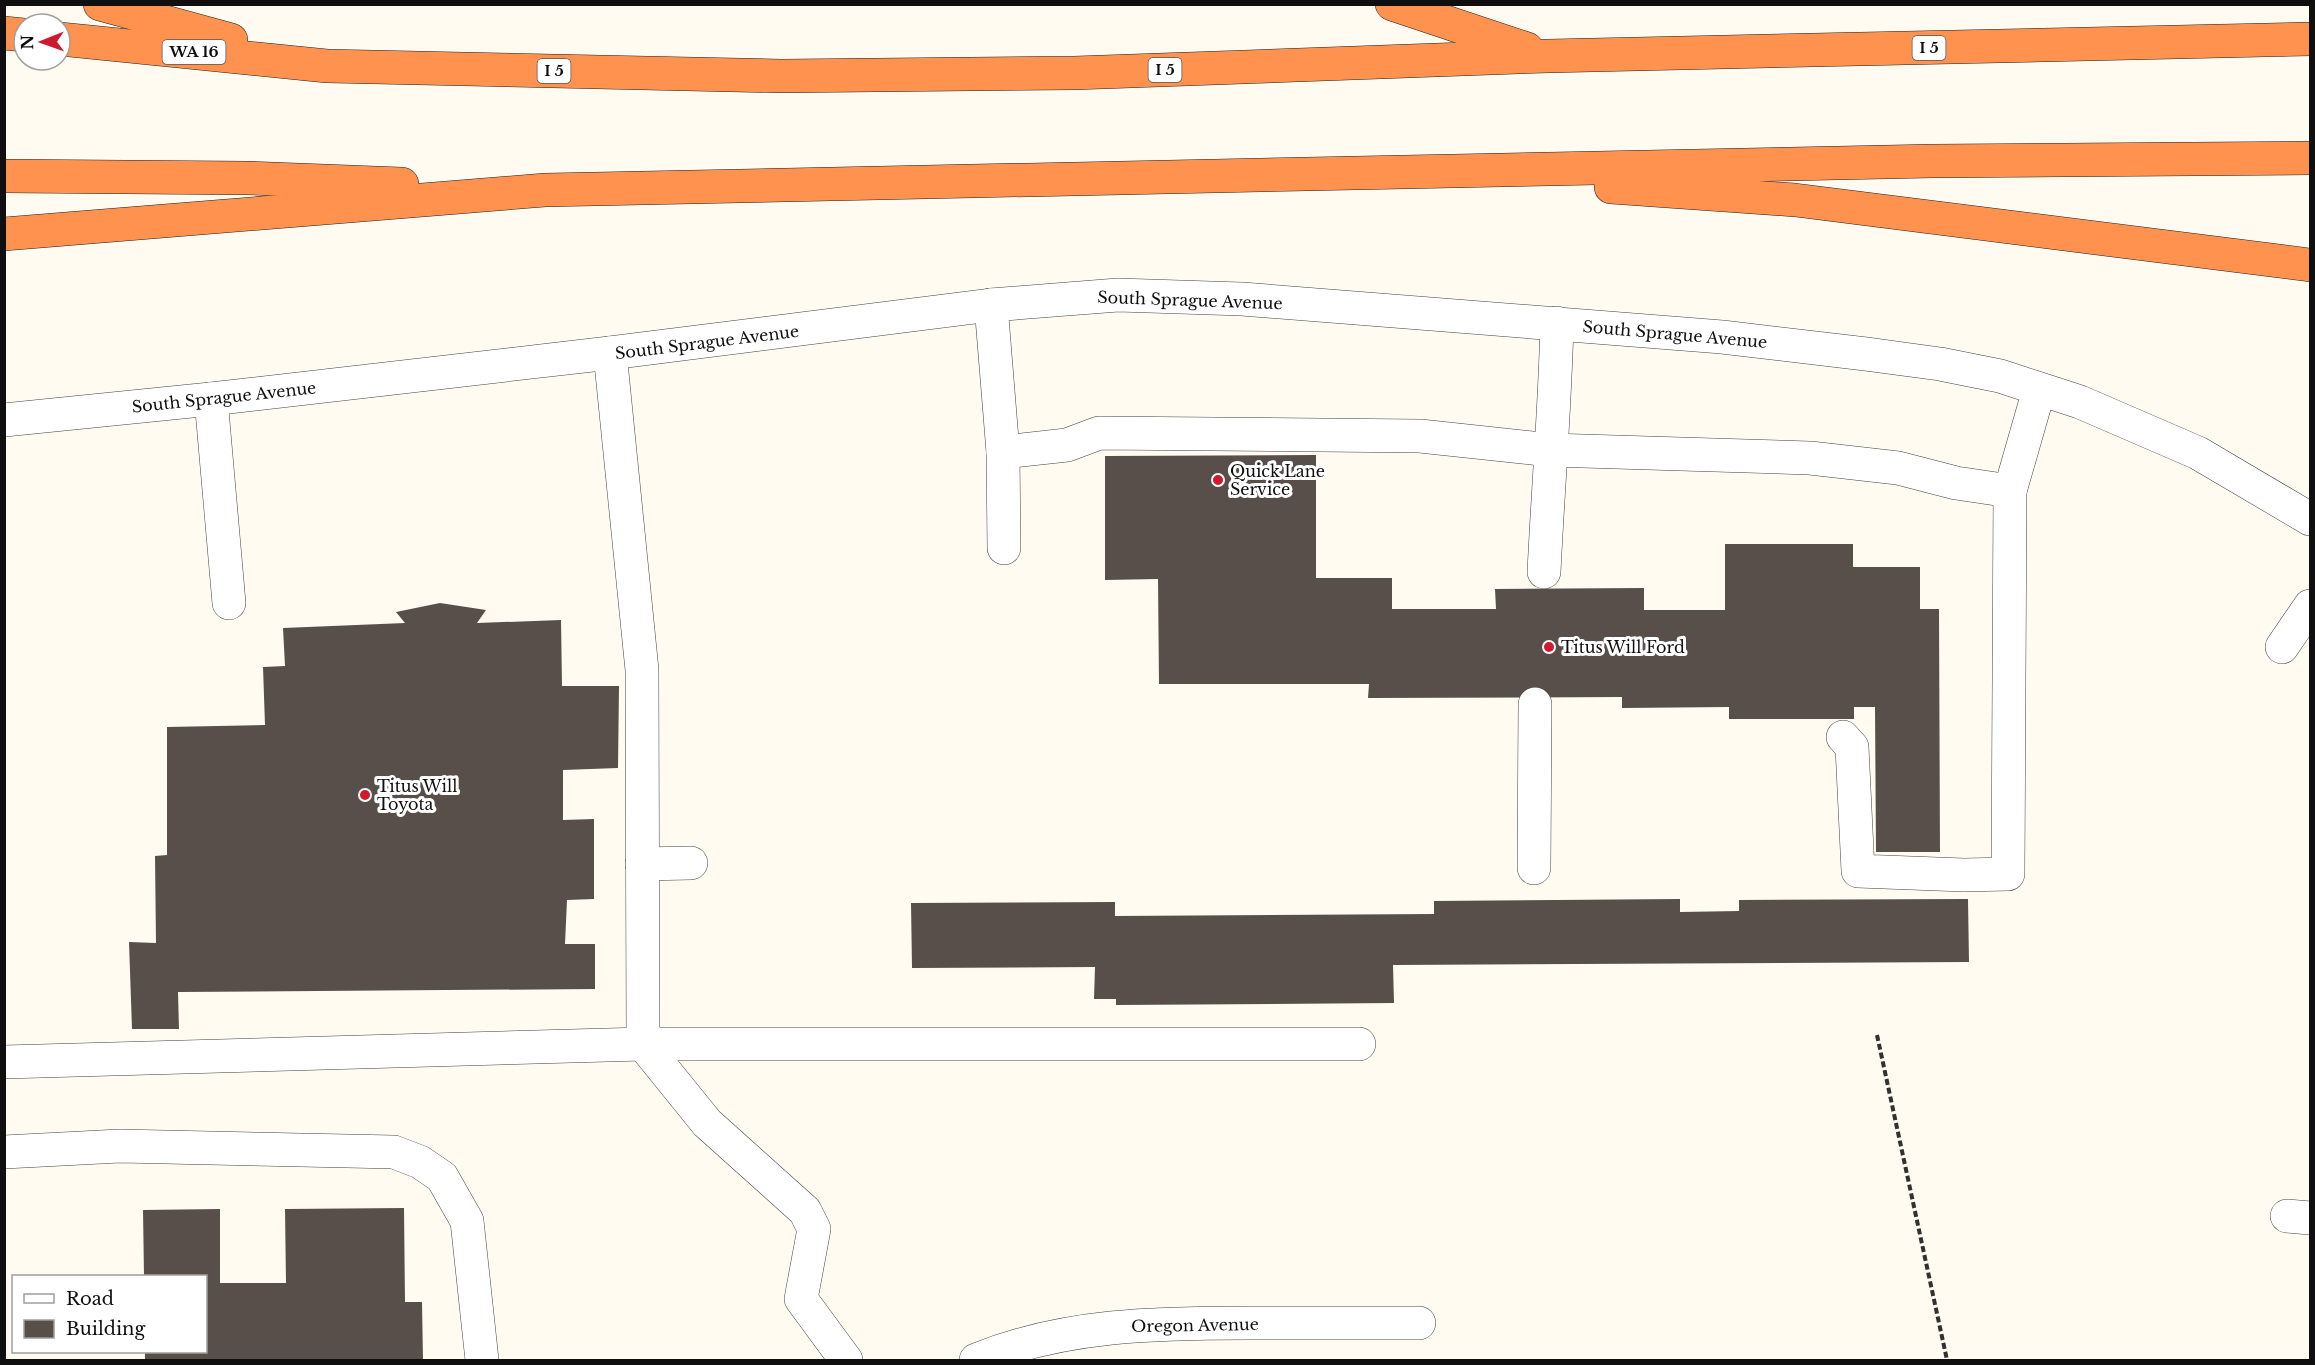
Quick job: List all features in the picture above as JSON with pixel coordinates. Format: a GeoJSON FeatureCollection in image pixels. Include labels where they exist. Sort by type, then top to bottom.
{"type":"FeatureCollection","features":[{"type":"Feature","properties":{"kind":"highway","name":"I 5"},"geometry":{"type":"LineString","coordinates":[[100,4],[327,66],[781,76],[1074,73],[1548,56],[2310,39]]}},
{"type":"Feature","properties":{"kind":"highway"},"geometry":{"type":"LineString","coordinates":[[1392,4],[1548,56]]}},
{"type":"Feature","properties":{"kind":"highway","name":"WA 16"},"geometry":{"type":"LineString","coordinates":[[72,40],[327,66]]}},
{"type":"Feature","properties":{"kind":"highway"},"geometry":{"type":"LineString","coordinates":[[4,234],[545,190],[1921,161],[2310,158]]}},
{"type":"Feature","properties":{"kind":"highway"},"geometry":{"type":"LineString","coordinates":[[1279,174],[1455,179],[1795,200],[2310,265]]}},
{"type":"Feature","properties":{"kind":"highway"},"geometry":{"type":"LineString","coordinates":[[4,176],[247,178],[545,190]]}},
{"type":"Feature","properties":{"kind":"street","name":"South Sprague Avenue"},"geometry":{"type":"LineString","coordinates":[[4,420],[211,399],[610,353],[991,305],[1118,295],[1242,299],[1722,337],[1940,364],[2000,376],[2080,402],[2198,453],[2310,519]]}},
{"type":"Feature","properties":{"kind":"street"},"geometry":{"type":"LineString","coordinates":[[991,305],[1003,452],[1004,548]]}},
{"type":"Feature","properties":{"kind":"street"},"geometry":{"type":"LineString","coordinates":[[1544,572],[1556,383],[1557,323]]}},
{"type":"Feature","properties":{"kind":"street"},"geometry":{"type":"LineString","coordinates":[[610,353],[642,670],[643,1044],[707,1123],[805,1211],[814,1229],[801,1299],[846,1360]]}},
{"type":"Feature","properties":{"kind":"street"},"geometry":{"type":"LineString","coordinates":[[1843,737],[1852,747],[1858,871],[1964,875],[2008,874],[2010,491],[2039,390]]}},
{"type":"Feature","properties":{"kind":"street"},"geometry":{"type":"LineString","coordinates":[[211,399],[229,603]]}},
{"type":"Feature","properties":{"kind":"street"},"geometry":{"type":"LineString","coordinates":[[1003,452],[1067,445],[1099,433],[1420,436],[1550,450],[1810,458],[1898,468],[1956,483],[2010,491]]}},
{"type":"Feature","properties":{"kind":"street"},"geometry":{"type":"LineString","coordinates":[[2282,647],[2310,606]]}},
{"type":"Feature","properties":{"kind":"street"},"geometry":{"type":"LineString","coordinates":[[1534,704],[1534,868]]}},
{"type":"Feature","properties":{"kind":"street"},"geometry":{"type":"LineString","coordinates":[[642,864],[691,863]]}},
{"type":"Feature","properties":{"kind":"street"},"geometry":{"type":"LineString","coordinates":[[4,1062],[643,1044],[1359,1044]]}},
{"type":"Feature","properties":{"kind":"street"},"geometry":{"type":"LineString","coordinates":[[4,1152],[120,1146],[394,1152],[420,1162],[442,1177],[467,1221],[482,1360]]}},
{"type":"Feature","properties":{"kind":"street","name":"Oregon Avenue"},"geometry":{"type":"LineString","coordinates":[[976,1360],[1037,1340],[1135,1325],[1419,1323]]}},
{"type":"Feature","properties":{"kind":"path"},"geometry":{"type":"LineString","coordinates":[[1877,1035],[1947,1360]]}},
{"type":"Feature","properties":{"kind":"building","name":"Titus Will Ford"},"geometry":{"type":"Polygon","coordinates":[[[1316,455],[1316,578],[1392,578],[1392,609],[1496,609],[1495,589],[1644,588],[1644,610],[1725,610],[1725,544],[1853,544],[1853,567],[1920,567],[1920,609],[1939,609],[1940,852],[1876,852],[1875,707],[1854,707],[1854,719],[1729,719],[1729,707],[1622,708],[1622,697],[1368,698],[1369,684],[1159,684],[1158,579],[1105,580],[1105,456],[1316,455]]]}},
{"type":"Feature","properties":{"kind":"building","name":"Titus Will Toyota"},"geometry":{"type":"Polygon","coordinates":[[[440,603],[486,610],[477,623],[561,620],[562,686],[619,686],[618,768],[563,770],[563,820],[594,819],[594,899],[567,900],[565,944],[595,944],[595,989],[178,992],[179,1029],[132,1029],[129,942],[156,943],[155,856],[167,855],[167,727],[265,725],[263,667],[285,666],[283,628],[405,623],[396,612],[440,603]]]}},
{"type":"Feature","properties":{"kind":"building"},"geometry":{"type":"Polygon","coordinates":[[[1680,899],[1680,912],[1739,911],[1739,900],[1968,899],[1969,962],[1393,965],[1394,1003],[1116,1005],[1116,999],[1094,999],[1095,967],[912,968],[911,903],[1115,902],[1115,916],[1434,914],[1434,901],[1680,899]]]}},
{"type":"Feature","properties":{"kind":"building"},"geometry":{"type":"Polygon","coordinates":[[[404,1208],[405,1302],[422,1302],[423,1360],[145,1360],[145,1353],[207,1353],[207,1275],[144,1275],[143,1210],[220,1209],[220,1283],[286,1283],[285,1209],[404,1208]]]}},
{"type":"Feature","properties":{"kind":"place","name":"Quick Lane Service"},"geometry":{"type":"Point","coordinates":[1218,480]}},
{"type":"Feature","properties":{"kind":"place","name":"Titus Will Ford"},"geometry":{"type":"Point","coordinates":[1549,647]}},
{"type":"Feature","properties":{"kind":"place","name":"Titus Will Toyota"},"geometry":{"type":"Point","coordinates":[365,795]}}]}
